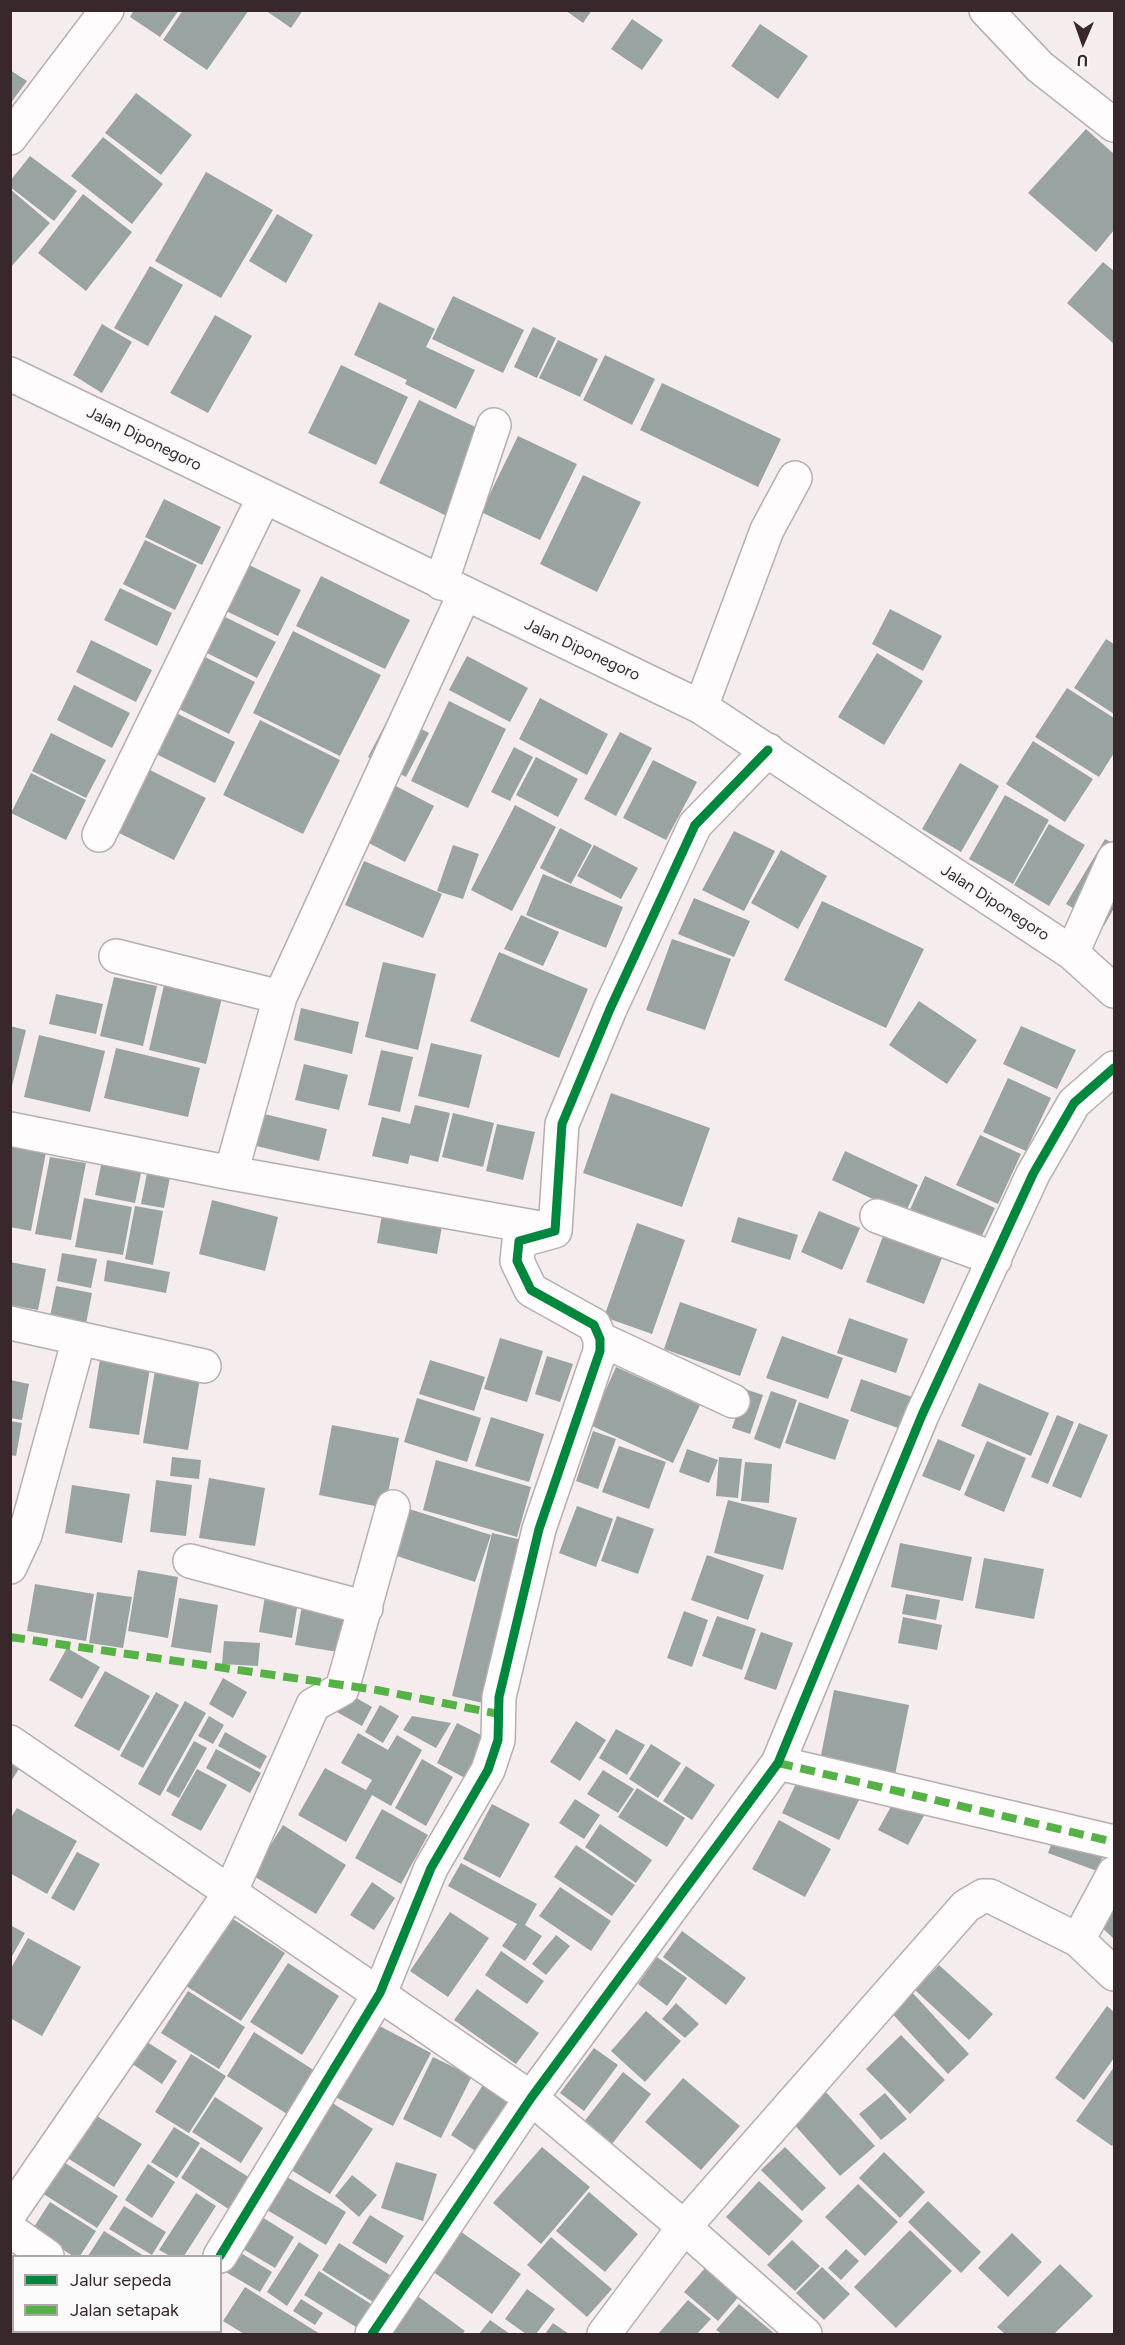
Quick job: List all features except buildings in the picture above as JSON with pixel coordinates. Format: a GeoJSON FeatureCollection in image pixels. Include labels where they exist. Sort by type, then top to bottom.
{"type":"FeatureCollection","features":[{"type":"Feature","properties":{"kind":"street"},"geometry":{"type":"LineString","coordinates":[[10,138],[107,10]]}},
{"type":"Feature","properties":{"kind":"street"},"geometry":{"type":"LineString","coordinates":[[986,10],[1040,67],[1114,125]]}},
{"type":"Feature","properties":{"kind":"street","name":"Jalan Diponegoro"},"geometry":{"type":"LineString","coordinates":[[10,375],[701,707],[1072,953],[1114,991]]}},
{"type":"Feature","properties":{"kind":"street"},"geometry":{"type":"LineString","coordinates":[[231,1173],[279,997],[452,589],[494,425]]}},
{"type":"Feature","properties":{"kind":"street"},"geometry":{"type":"LineString","coordinates":[[701,707],[767,530],[795,478]]}},
{"type":"Feature","properties":{"kind":"street"},"geometry":{"type":"LineString","coordinates":[[99,835],[264,497]]}},
{"type":"Feature","properties":{"kind":"street"},"geometry":{"type":"LineString","coordinates":[[555,1231],[562,1124],[610,1009],[695,825],[768,750]]}},
{"type":"Feature","properties":{"kind":"street"},"geometry":{"type":"LineString","coordinates":[[1072,953],[1114,859]]}},
{"type":"Feature","properties":{"kind":"street"},"geometry":{"type":"LineString","coordinates":[[116,956],[279,997]]}},
{"type":"Feature","properties":{"kind":"street"},"geometry":{"type":"LineString","coordinates":[[372,2334],[531,2098],[644,1948],[778,1763],[914,1434],[1033,1174],[1074,1103],[1114,1068]]}},
{"type":"Feature","properties":{"kind":"street"},"geometry":{"type":"LineString","coordinates":[[10,1129],[231,1173],[555,1231]]}},
{"type":"Feature","properties":{"kind":"street"},"geometry":{"type":"LineString","coordinates":[[878,1216],[995,1259]]}},
{"type":"Feature","properties":{"kind":"street"},"geometry":{"type":"LineString","coordinates":[[221,2255],[380,1993],[431,1868],[488,1770],[495,1751],[499,1697],[539,1529],[594,1371],[600,1339],[594,1325],[531,1290],[522,1277],[517,1261],[519,1241],[555,1231]]}},
{"type":"Feature","properties":{"kind":"street"},"geometry":{"type":"LineString","coordinates":[[10,1323],[204,1366]]}},
{"type":"Feature","properties":{"kind":"street"},"geometry":{"type":"LineString","coordinates":[[10,1567],[25,1534],[79,1339]]}},
{"type":"Feature","properties":{"kind":"street"},"geometry":{"type":"LineString","coordinates":[[600,1339],[734,1401]]}},
{"type":"Feature","properties":{"kind":"street"},"geometry":{"type":"LineString","coordinates":[[10,2213],[230,1893],[313,1705],[336,1694],[345,1683],[393,1507]]}},
{"type":"Feature","properties":{"kind":"street"},"geometry":{"type":"LineString","coordinates":[[190,1561],[366,1608]]}},
{"type":"Feature","properties":{"kind":"street"},"geometry":{"type":"LineString","coordinates":[[10,1742],[531,2098],[806,2334]]}},
{"type":"Feature","properties":{"kind":"street"},"geometry":{"type":"LineString","coordinates":[[778,1763],[1114,1842]]}},
{"type":"Feature","properties":{"kind":"street"},"geometry":{"type":"LineString","coordinates":[[1078,1940],[1114,1873]]}},
{"type":"Feature","properties":{"kind":"street"},"geometry":{"type":"LineString","coordinates":[[604,2334],[684,2227],[974,1900],[983,1896],[999,1899],[1078,1940],[1114,1974]]}},
{"type":"Feature","properties":{"kind":"street"},"geometry":{"type":"LineString","coordinates":[[10,2230],[46,2255]]}},
{"type":"Feature","properties":{"kind":"marked path"},"geometry":{"type":"LineString","coordinates":[[10,1637],[377,1690],[499,1714]]}},
{"type":"Feature","properties":{"kind":"marked path"},"geometry":{"type":"LineString","coordinates":[[778,1763],[1114,1842]]}},
{"type":"Feature","properties":{"kind":"cycle path"},"geometry":{"type":"LineString","coordinates":[[221,2255],[380,1993],[431,1868],[488,1770],[498,1740],[499,1697],[539,1529],[600,1351],[600,1339],[594,1325],[531,1290],[517,1261],[519,1241],[555,1231],[562,1124],[610,1009],[695,825],[768,750]]}},
{"type":"Feature","properties":{"kind":"cycle path"},"geometry":{"type":"LineString","coordinates":[[372,2334],[531,2098],[778,1763],[922,1415],[1033,1174],[1074,1103],[1114,1068]]}}]}
